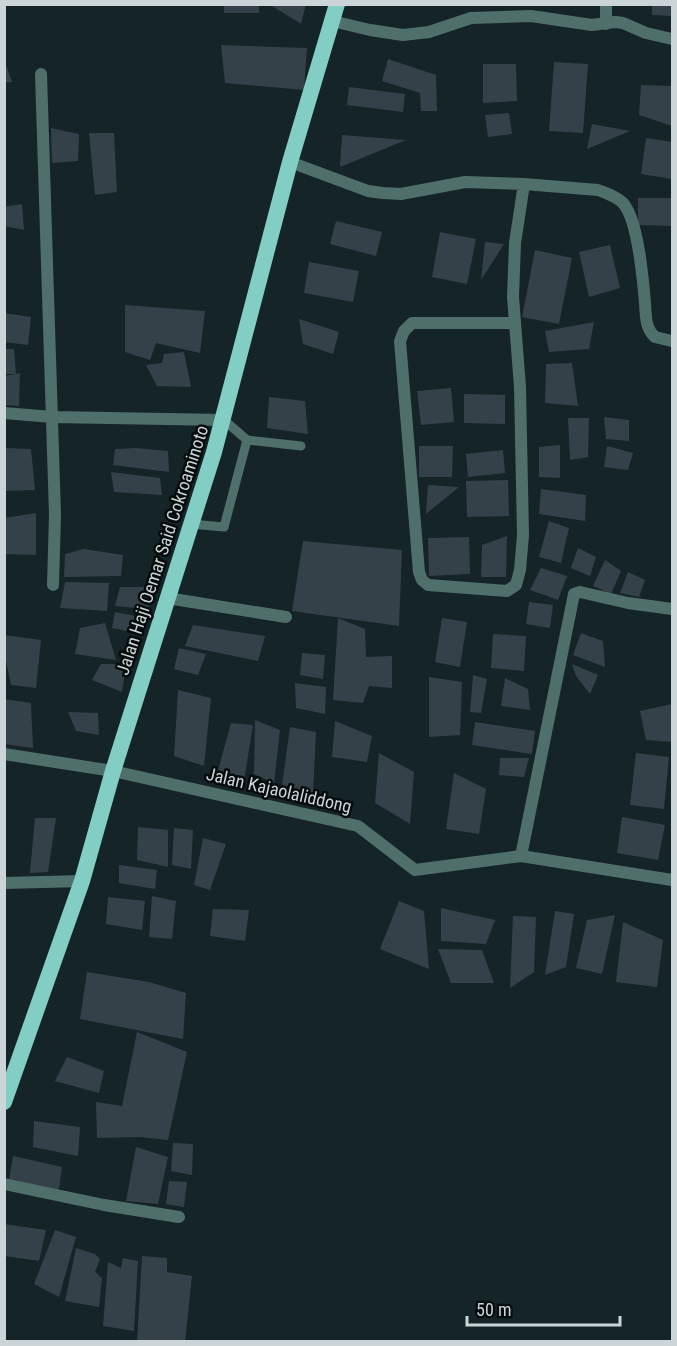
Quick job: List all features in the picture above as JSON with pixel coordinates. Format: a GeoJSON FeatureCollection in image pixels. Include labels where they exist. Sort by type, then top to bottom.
{"type":"FeatureCollection","features":[{"type":"Feature","properties":{"kind":"highway","name":"Jalan Haji Oemar Said Cokroaminoto"},"geometry":{"type":"LineString","coordinates":[[4,1102],[82,881],[113,771],[224,420],[290,162],[338,4]]}},
{"type":"Feature","properties":{"kind":"street"},"geometry":{"type":"LineString","coordinates":[[606,4],[606,24]]}},
{"type":"Feature","properties":{"kind":"street"},"geometry":{"type":"LineString","coordinates":[[332,21],[370,30],[403,34],[429,32],[471,18],[531,10],[592,25],[622,23],[646,33],[672,39]]}},
{"type":"Feature","properties":{"kind":"street"},"geometry":{"type":"LineString","coordinates":[[41,74],[56,515],[53,585]]}},
{"type":"Feature","properties":{"kind":"street"},"geometry":{"type":"LineString","coordinates":[[290,162],[368,191],[383,193],[401,194],[465,182],[598,190],[608,194],[623,204],[631,223],[641,267],[647,327],[655,338],[672,341]]}},
{"type":"Feature","properties":{"kind":"street"},"geometry":{"type":"LineString","coordinates":[[515,323],[412,323],[404,330],[400,341],[419,572],[422,580],[428,585],[507,591],[516,585],[520,570],[523,535],[520,387],[513,297],[515,243],[524,184]]}},
{"type":"Feature","properties":{"kind":"street"},"geometry":{"type":"LineString","coordinates":[[4,413],[52,417],[224,420]]}},
{"type":"Feature","properties":{"kind":"street"},"geometry":{"type":"LineString","coordinates":[[521,856],[574,594],[580,592],[628,603],[672,609]]}},
{"type":"Feature","properties":{"kind":"street"},"geometry":{"type":"LineString","coordinates":[[167,598],[286,617]]}},
{"type":"Feature","properties":{"kind":"street","name":"Jalan Kajaolaliddong"},"geometry":{"type":"LineString","coordinates":[[4,754],[113,771],[358,826],[415,870],[521,856],[672,880]]}},
{"type":"Feature","properties":{"kind":"street"},"geometry":{"type":"LineString","coordinates":[[4,883],[82,881]]}},
{"type":"Feature","properties":{"kind":"street"},"geometry":{"type":"LineString","coordinates":[[4,1184],[104,1205],[179,1217]]}},
{"type":"Feature","properties":{"kind":"lane"},"geometry":{"type":"LineString","coordinates":[[224,420],[247,440],[301,446]]}},
{"type":"Feature","properties":{"kind":"lane"},"geometry":{"type":"LineString","coordinates":[[191,524],[224,527],[247,440]]}},
{"type":"Feature","properties":{"kind":"building"},"geometry":{"type":"Polygon","coordinates":[[[224,4],[259,4],[259,13],[224,13],[224,4]]]}},
{"type":"Feature","properties":{"kind":"building"},"geometry":{"type":"Polygon","coordinates":[[[269,4],[306,4],[301,24],[269,4]]]}},
{"type":"Feature","properties":{"kind":"building"},"geometry":{"type":"Polygon","coordinates":[[[652,4],[672,4],[672,16],[652,15],[652,4]]]}},
{"type":"Feature","properties":{"kind":"building"},"geometry":{"type":"Polygon","coordinates":[[[221,45],[307,48],[304,90],[225,83],[221,45]]]}},
{"type":"Feature","properties":{"kind":"building"},"geometry":{"type":"Polygon","coordinates":[[[388,59],[436,75],[437,111],[421,111],[420,93],[382,81],[388,59]]]}},
{"type":"Feature","properties":{"kind":"building"},"geometry":{"type":"Polygon","coordinates":[[[5,62],[12,82],[4,82],[5,62]]]}},
{"type":"Feature","properties":{"kind":"building"},"geometry":{"type":"Polygon","coordinates":[[[554,62],[588,64],[583,133],[549,131],[554,62]]]}},
{"type":"Feature","properties":{"kind":"building"},"geometry":{"type":"Polygon","coordinates":[[[483,64],[516,64],[517,101],[483,103],[483,64]]]}},
{"type":"Feature","properties":{"kind":"building"},"geometry":{"type":"Polygon","coordinates":[[[641,85],[672,86],[672,126],[639,115],[641,85]]]}},
{"type":"Feature","properties":{"kind":"building"},"geometry":{"type":"Polygon","coordinates":[[[349,87],[405,94],[403,112],[347,105],[349,87]]]}},
{"type":"Feature","properties":{"kind":"building"},"geometry":{"type":"Polygon","coordinates":[[[509,113],[512,134],[488,137],[485,115],[509,113]]]}},
{"type":"Feature","properties":{"kind":"building"},"geometry":{"type":"Polygon","coordinates":[[[592,124],[630,131],[587,149],[592,124]]]}},
{"type":"Feature","properties":{"kind":"building"},"geometry":{"type":"Polygon","coordinates":[[[51,128],[79,134],[78,161],[52,163],[51,128]]]}},
{"type":"Feature","properties":{"kind":"building"},"geometry":{"type":"Polygon","coordinates":[[[89,133],[114,133],[117,192],[95,195],[89,133]]]}},
{"type":"Feature","properties":{"kind":"building"},"geometry":{"type":"Polygon","coordinates":[[[342,135],[406,140],[340,167],[342,135]]]}},
{"type":"Feature","properties":{"kind":"building"},"geometry":{"type":"Polygon","coordinates":[[[646,138],[672,142],[672,179],[641,174],[646,138]]]}},
{"type":"Feature","properties":{"kind":"building"},"geometry":{"type":"Polygon","coordinates":[[[638,198],[672,198],[672,226],[638,225],[638,198]]]}},
{"type":"Feature","properties":{"kind":"building"},"geometry":{"type":"Polygon","coordinates":[[[22,204],[24,230],[4,226],[4,207],[22,204]]]}},
{"type":"Feature","properties":{"kind":"building"},"geometry":{"type":"Polygon","coordinates":[[[336,221],[382,232],[376,256],[330,244],[336,221]]]}},
{"type":"Feature","properties":{"kind":"building"},"geometry":{"type":"Polygon","coordinates":[[[440,232],[476,239],[467,284],[432,277],[440,232]]]}},
{"type":"Feature","properties":{"kind":"building"},"geometry":{"type":"Polygon","coordinates":[[[485,242],[504,244],[481,280],[485,242]]]}},
{"type":"Feature","properties":{"kind":"building"},"geometry":{"type":"Polygon","coordinates":[[[610,245],[620,288],[589,297],[579,252],[610,245]]]}},
{"type":"Feature","properties":{"kind":"building"},"geometry":{"type":"Polygon","coordinates":[[[535,250],[572,258],[559,324],[522,317],[535,250]]]}},
{"type":"Feature","properties":{"kind":"building"},"geometry":{"type":"Polygon","coordinates":[[[309,262],[359,271],[353,302],[304,293],[309,262]]]}},
{"type":"Feature","properties":{"kind":"building"},"geometry":{"type":"Polygon","coordinates":[[[125,305],[205,311],[200,353],[156,343],[150,360],[125,352],[125,305]]]}},
{"type":"Feature","properties":{"kind":"building"},"geometry":{"type":"Polygon","coordinates":[[[4,313],[31,317],[28,345],[4,342],[4,313]]]}},
{"type":"Feature","properties":{"kind":"building"},"geometry":{"type":"Polygon","coordinates":[[[299,319],[339,332],[333,354],[303,344],[299,319]]]}},
{"type":"Feature","properties":{"kind":"building"},"geometry":{"type":"Polygon","coordinates":[[[594,322],[589,349],[549,352],[545,331],[594,322]]]}},
{"type":"Feature","properties":{"kind":"building"},"geometry":{"type":"Polygon","coordinates":[[[4,349],[14,349],[16,374],[4,374],[4,349]]]}},
{"type":"Feature","properties":{"kind":"building"},"geometry":{"type":"Polygon","coordinates":[[[184,352],[191,387],[157,386],[146,365],[162,363],[164,354],[184,352]]]}},
{"type":"Feature","properties":{"kind":"building"},"geometry":{"type":"Polygon","coordinates":[[[572,363],[578,406],[545,403],[546,364],[572,363]]]}},
{"type":"Feature","properties":{"kind":"building"},"geometry":{"type":"Polygon","coordinates":[[[20,373],[19,406],[4,405],[4,376],[20,373]]]}},
{"type":"Feature","properties":{"kind":"building"},"geometry":{"type":"Polygon","coordinates":[[[451,388],[454,422],[421,425],[417,391],[451,388]]]}},
{"type":"Feature","properties":{"kind":"building"},"geometry":{"type":"Polygon","coordinates":[[[464,394],[505,395],[505,424],[464,423],[464,394]]]}},
{"type":"Feature","properties":{"kind":"building"},"geometry":{"type":"Polygon","coordinates":[[[269,397],[305,401],[308,434],[267,428],[269,397]]]}},
{"type":"Feature","properties":{"kind":"building"},"geometry":{"type":"Polygon","coordinates":[[[604,417],[629,420],[629,441],[606,439],[604,417]]]}},
{"type":"Feature","properties":{"kind":"building"},"geometry":{"type":"Polygon","coordinates":[[[568,418],[589,418],[588,457],[570,460],[568,418]]]}},
{"type":"Feature","properties":{"kind":"building"},"geometry":{"type":"Polygon","coordinates":[[[560,445],[560,478],[539,477],[539,447],[560,445]]]}},
{"type":"Feature","properties":{"kind":"building"},"geometry":{"type":"Polygon","coordinates":[[[419,446],[453,446],[452,477],[419,477],[419,446]]]}},
{"type":"Feature","properties":{"kind":"building"},"geometry":{"type":"Polygon","coordinates":[[[607,446],[633,453],[628,470],[604,467],[607,446]]]}},
{"type":"Feature","properties":{"kind":"building"},"geometry":{"type":"Polygon","coordinates":[[[4,448],[31,449],[35,490],[4,491],[4,448]]]}},
{"type":"Feature","properties":{"kind":"building"},"geometry":{"type":"Polygon","coordinates":[[[115,449],[168,451],[169,472],[113,465],[115,449]]]}},
{"type":"Feature","properties":{"kind":"building"},"geometry":{"type":"Polygon","coordinates":[[[503,450],[505,473],[468,477],[466,454],[503,450]]]}},
{"type":"Feature","properties":{"kind":"building"},"geometry":{"type":"Polygon","coordinates":[[[111,472],[160,478],[162,495],[114,492],[111,472]]]}},
{"type":"Feature","properties":{"kind":"building"},"geometry":{"type":"Polygon","coordinates":[[[508,480],[509,516],[467,517],[466,481],[508,480]]]}},
{"type":"Feature","properties":{"kind":"building"},"geometry":{"type":"Polygon","coordinates":[[[428,485],[459,487],[426,514],[428,485]]]}},
{"type":"Feature","properties":{"kind":"building"},"geometry":{"type":"Polygon","coordinates":[[[541,489],[586,495],[585,521],[539,514],[541,489]]]}},
{"type":"Feature","properties":{"kind":"building"},"geometry":{"type":"Polygon","coordinates":[[[36,513],[36,555],[4,554],[4,518],[36,513]]]}},
{"type":"Feature","properties":{"kind":"building"},"geometry":{"type":"Polygon","coordinates":[[[549,521],[569,528],[561,563],[539,557],[549,521]]]}},
{"type":"Feature","properties":{"kind":"building"},"geometry":{"type":"Polygon","coordinates":[[[507,536],[506,577],[481,577],[482,545],[507,536]]]}},
{"type":"Feature","properties":{"kind":"building"},"geometry":{"type":"Polygon","coordinates":[[[469,537],[470,574],[429,576],[428,538],[469,537]]]}},
{"type":"Feature","properties":{"kind":"building"},"geometry":{"type":"Polygon","coordinates":[[[303,541],[402,550],[399,626],[292,611],[303,541]]]}},
{"type":"Feature","properties":{"kind":"building"},"geometry":{"type":"Polygon","coordinates":[[[578,548],[596,557],[590,576],[571,568],[578,548]]]}},
{"type":"Feature","properties":{"kind":"building"},"geometry":{"type":"Polygon","coordinates":[[[84,549],[123,555],[121,576],[64,577],[65,554],[84,549]]]}},
{"type":"Feature","properties":{"kind":"building"},"geometry":{"type":"Polygon","coordinates":[[[605,560],[621,571],[611,594],[593,586],[605,560]]]}},
{"type":"Feature","properties":{"kind":"building"},"geometry":{"type":"Polygon","coordinates":[[[541,568],[567,576],[558,600],[530,590],[541,568]]]}},
{"type":"Feature","properties":{"kind":"building"},"geometry":{"type":"Polygon","coordinates":[[[628,572],[645,580],[639,597],[620,593],[628,572]]]}},
{"type":"Feature","properties":{"kind":"building"},"geometry":{"type":"Polygon","coordinates":[[[65,582],[109,583],[107,611],[60,608],[65,582]]]}},
{"type":"Feature","properties":{"kind":"building"},"geometry":{"type":"Polygon","coordinates":[[[120,587],[147,587],[149,609],[115,606],[120,587]]]}},
{"type":"Feature","properties":{"kind":"building"},"geometry":{"type":"Polygon","coordinates":[[[529,602],[553,605],[550,628],[526,624],[529,602]]]}},
{"type":"Feature","properties":{"kind":"building"},"geometry":{"type":"Polygon","coordinates":[[[115,612],[135,616],[137,633],[112,628],[115,612]]]}},
{"type":"Feature","properties":{"kind":"building"},"geometry":{"type":"Polygon","coordinates":[[[338,618],[365,629],[366,657],[392,656],[392,688],[369,686],[363,703],[333,700],[338,618]]]}},
{"type":"Feature","properties":{"kind":"building"},"geometry":{"type":"Polygon","coordinates":[[[442,618],[467,622],[460,667],[435,662],[442,618]]]}},
{"type":"Feature","properties":{"kind":"building"},"geometry":{"type":"Polygon","coordinates":[[[105,623],[116,660],[75,654],[80,628],[105,623]]]}},
{"type":"Feature","properties":{"kind":"building"},"geometry":{"type":"Polygon","coordinates":[[[193,625],[265,636],[258,661],[185,646],[193,625]]]}},
{"type":"Feature","properties":{"kind":"building"},"geometry":{"type":"Polygon","coordinates":[[[581,633],[603,641],[605,667],[573,655],[581,633]]]}},
{"type":"Feature","properties":{"kind":"building"},"geometry":{"type":"Polygon","coordinates":[[[493,634],[526,636],[524,671],[491,668],[493,634]]]}},
{"type":"Feature","properties":{"kind":"building"},"geometry":{"type":"Polygon","coordinates":[[[4,635],[41,640],[36,688],[11,685],[4,651],[4,635]]]}},
{"type":"Feature","properties":{"kind":"building"},"geometry":{"type":"Polygon","coordinates":[[[179,648],[206,654],[198,675],[174,669],[179,648]]]}},
{"type":"Feature","properties":{"kind":"building"},"geometry":{"type":"Polygon","coordinates":[[[302,653],[325,655],[323,679],[300,675],[302,653]]]}},
{"type":"Feature","properties":{"kind":"building"},"geometry":{"type":"Polygon","coordinates":[[[101,664],[126,664],[122,692],[92,680],[101,664]]]}},
{"type":"Feature","properties":{"kind":"building"},"geometry":{"type":"Polygon","coordinates":[[[572,664],[598,675],[590,694],[576,676],[572,664]]]}},
{"type":"Feature","properties":{"kind":"building"},"geometry":{"type":"Polygon","coordinates":[[[473,675],[487,679],[481,713],[470,712],[473,675]]]}},
{"type":"Feature","properties":{"kind":"building"},"geometry":{"type":"Polygon","coordinates":[[[429,677],[462,682],[460,735],[429,737],[429,677]]]}},
{"type":"Feature","properties":{"kind":"building"},"geometry":{"type":"Polygon","coordinates":[[[505,678],[528,689],[530,710],[501,706],[505,678]]]}},
{"type":"Feature","properties":{"kind":"building"},"geometry":{"type":"Polygon","coordinates":[[[295,683],[326,687],[325,714],[296,708],[295,683]]]}},
{"type":"Feature","properties":{"kind":"building"},"geometry":{"type":"Polygon","coordinates":[[[178,690],[211,698],[204,766],[174,756],[178,690]]]}},
{"type":"Feature","properties":{"kind":"building"},"geometry":{"type":"Polygon","coordinates":[[[4,699],[31,703],[33,748],[4,744],[4,699]]]}},
{"type":"Feature","properties":{"kind":"building"},"geometry":{"type":"Polygon","coordinates":[[[672,704],[672,742],[646,740],[640,711],[672,704]]]}},
{"type":"Feature","properties":{"kind":"building"},"geometry":{"type":"Polygon","coordinates":[[[68,712],[98,713],[99,735],[76,731],[68,712]]]}},
{"type":"Feature","properties":{"kind":"building"},"geometry":{"type":"Polygon","coordinates":[[[255,720],[280,730],[274,783],[254,774],[255,720]]]}},
{"type":"Feature","properties":{"kind":"building"},"geometry":{"type":"Polygon","coordinates":[[[335,721],[372,736],[367,762],[332,757],[335,721]]]}},
{"type":"Feature","properties":{"kind":"building"},"geometry":{"type":"Polygon","coordinates":[[[475,722],[535,731],[532,754],[472,745],[475,722]]]}},
{"type":"Feature","properties":{"kind":"building"},"geometry":{"type":"Polygon","coordinates":[[[231,723],[253,725],[244,781],[217,774],[231,723]]]}},
{"type":"Feature","properties":{"kind":"building"},"geometry":{"type":"Polygon","coordinates":[[[290,727],[316,732],[313,794],[282,785],[290,727]]]}},
{"type":"Feature","properties":{"kind":"building"},"geometry":{"type":"Polygon","coordinates":[[[379,753],[414,772],[410,824],[375,803],[379,753]]]}},
{"type":"Feature","properties":{"kind":"building"},"geometry":{"type":"Polygon","coordinates":[[[636,753],[669,757],[664,809],[630,805],[636,753]]]}},
{"type":"Feature","properties":{"kind":"building"},"geometry":{"type":"Polygon","coordinates":[[[500,758],[529,758],[524,777],[499,775],[500,758]]]}},
{"type":"Feature","properties":{"kind":"building"},"geometry":{"type":"Polygon","coordinates":[[[454,773],[486,789],[479,834],[446,829],[454,773]]]}},
{"type":"Feature","properties":{"kind":"building"},"geometry":{"type":"Polygon","coordinates":[[[622,817],[665,825],[658,860],[617,853],[622,817]]]}},
{"type":"Feature","properties":{"kind":"building"},"geometry":{"type":"Polygon","coordinates":[[[35,818],[56,818],[48,872],[30,873],[35,818]]]}},
{"type":"Feature","properties":{"kind":"building"},"geometry":{"type":"Polygon","coordinates":[[[138,827],[168,830],[168,867],[137,860],[138,827]]]}},
{"type":"Feature","properties":{"kind":"building"},"geometry":{"type":"Polygon","coordinates":[[[174,828],[193,830],[191,869],[172,865],[174,828]]]}},
{"type":"Feature","properties":{"kind":"building"},"geometry":{"type":"Polygon","coordinates":[[[203,838],[226,844],[210,890],[194,885],[203,838]]]}},
{"type":"Feature","properties":{"kind":"building"},"geometry":{"type":"Polygon","coordinates":[[[119,865],[157,870],[155,889],[119,883],[119,865]]]}},
{"type":"Feature","properties":{"kind":"building"},"geometry":{"type":"Polygon","coordinates":[[[152,896],[176,901],[172,939],[149,937],[152,896]]]}},
{"type":"Feature","properties":{"kind":"building"},"geometry":{"type":"Polygon","coordinates":[[[108,897],[145,901],[142,930],[106,924],[108,897]]]}},
{"type":"Feature","properties":{"kind":"building"},"geometry":{"type":"Polygon","coordinates":[[[399,901],[424,911],[429,969],[380,949],[399,901]]]}},
{"type":"Feature","properties":{"kind":"building"},"geometry":{"type":"Polygon","coordinates":[[[441,908],[495,920],[486,944],[441,941],[441,908]]]}},
{"type":"Feature","properties":{"kind":"building"},"geometry":{"type":"Polygon","coordinates":[[[213,909],[249,910],[245,941],[210,936],[213,909]]]}},
{"type":"Feature","properties":{"kind":"building"},"geometry":{"type":"Polygon","coordinates":[[[555,911],[574,914],[566,967],[545,975],[555,911]]]}},
{"type":"Feature","properties":{"kind":"building"},"geometry":{"type":"Polygon","coordinates":[[[615,915],[602,974],[576,968],[587,920],[615,915]]]}},
{"type":"Feature","properties":{"kind":"building"},"geometry":{"type":"Polygon","coordinates":[[[513,916],[536,917],[534,972],[510,988],[513,916]]]}},
{"type":"Feature","properties":{"kind":"building"},"geometry":{"type":"Polygon","coordinates":[[[623,922],[663,940],[657,987],[616,982],[623,922]]]}},
{"type":"Feature","properties":{"kind":"building"},"geometry":{"type":"Polygon","coordinates":[[[438,949],[482,950],[494,983],[451,983],[438,949]]]}},
{"type":"Feature","properties":{"kind":"building"},"geometry":{"type":"Polygon","coordinates":[[[87,972],[149,982],[186,993],[183,1039],[80,1019],[87,972]]]}},
{"type":"Feature","properties":{"kind":"building"},"geometry":{"type":"Polygon","coordinates":[[[137,1032],[187,1052],[168,1140],[140,1137],[97,1138],[96,1102],[122,1106],[137,1032]]]}},
{"type":"Feature","properties":{"kind":"building"},"geometry":{"type":"Polygon","coordinates":[[[67,1057],[104,1071],[99,1093],[55,1081],[67,1057]]]}},
{"type":"Feature","properties":{"kind":"building"},"geometry":{"type":"Polygon","coordinates":[[[34,1121],[80,1127],[78,1156],[33,1147],[34,1121]]]}},
{"type":"Feature","properties":{"kind":"building"},"geometry":{"type":"Polygon","coordinates":[[[173,1143],[193,1144],[192,1175],[171,1171],[173,1143]]]}},
{"type":"Feature","properties":{"kind":"building"},"geometry":{"type":"Polygon","coordinates":[[[136,1147],[168,1157],[158,1204],[126,1201],[136,1147]]]}},
{"type":"Feature","properties":{"kind":"building"},"geometry":{"type":"Polygon","coordinates":[[[13,1156],[62,1167],[59,1189],[18,1187],[19,1181],[9,1180],[13,1156]]]}},
{"type":"Feature","properties":{"kind":"building"},"geometry":{"type":"Polygon","coordinates":[[[169,1181],[187,1182],[184,1207],[166,1204],[169,1181]]]}},
{"type":"Feature","properties":{"kind":"building"},"geometry":{"type":"Polygon","coordinates":[[[4,1224],[46,1230],[39,1261],[4,1256],[4,1224]]]}},
{"type":"Feature","properties":{"kind":"building"},"geometry":{"type":"Polygon","coordinates":[[[55,1230],[76,1237],[59,1297],[34,1284],[55,1230]]]}},
{"type":"Feature","properties":{"kind":"building"},"geometry":{"type":"Polygon","coordinates":[[[76,1248],[95,1254],[100,1259],[95,1272],[102,1278],[99,1307],[65,1301],[76,1248]]]}},
{"type":"Feature","properties":{"kind":"building"},"geometry":{"type":"Polygon","coordinates":[[[142,1256],[167,1258],[167,1272],[192,1276],[185,1342],[137,1342],[142,1256]]]}},
{"type":"Feature","properties":{"kind":"building"},"geometry":{"type":"Polygon","coordinates":[[[123,1258],[138,1261],[134,1331],[103,1326],[108,1262],[121,1268],[123,1258]]]}}]}
